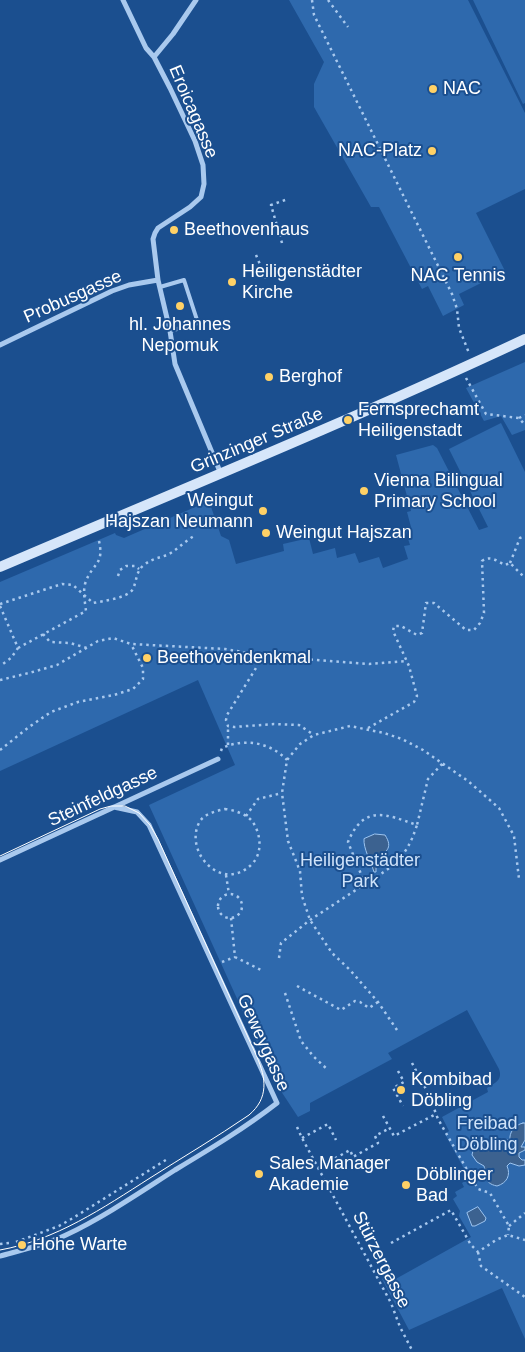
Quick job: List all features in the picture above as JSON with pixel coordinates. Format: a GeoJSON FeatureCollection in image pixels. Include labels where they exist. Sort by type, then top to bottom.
{"type":"FeatureCollection","features":[{"type":"Feature","properties":{"kind":"street","name":"Eroicagasse"},"geometry":{"type":"LineString","coordinates":[[123,0],[146,48],[154,57],[201,156],[203,165],[204,184],[201,197],[166,221],[154,233],[158,280]]}},
{"type":"Feature","properties":{"kind":"street"},"geometry":{"type":"LineString","coordinates":[[154,57],[196,0]]}},
{"type":"Feature","properties":{"kind":"street"},"geometry":{"type":"LineString","coordinates":[[158,280],[170,331],[175,364],[221,474]]}},
{"type":"Feature","properties":{"kind":"street","name":"Probusgasse"},"geometry":{"type":"LineString","coordinates":[[0,345],[112,291],[128,285],[158,280]]}},
{"type":"Feature","properties":{"kind":"street","name":"Grinzinger Straße"},"geometry":{"type":"LineString","coordinates":[[0,567],[221,474],[473,364],[525,339]]}},
{"type":"Feature","properties":{"kind":"street","name":"Steinfeldgasse"},"geometry":{"type":"LineString","coordinates":[[0,860],[218,760]]}},
{"type":"Feature","properties":{"kind":"street","name":"Geweygasse"},"geometry":{"type":"LineString","coordinates":[[0,1256],[31,1248],[65,1235],[107,1212],[235,1133],[277,1103],[149,825],[137,812],[114,807]]}},
{"type":"Feature","properties":{"kind":"lane"},"geometry":{"type":"LineString","coordinates":[[160,287],[184,280],[198,323],[170,331]]}},
{"type":"Feature","properties":{"kind":"path"},"geometry":{"type":"LineString","coordinates":[[312,0],[314,15],[452,294],[457,309],[459,328],[473,364]]}},
{"type":"Feature","properties":{"kind":"path"},"geometry":{"type":"LineString","coordinates":[[328,0],[348,27]]}},
{"type":"Feature","properties":{"kind":"path"},"geometry":{"type":"LineString","coordinates":[[282,243],[271,205],[288,199]]}},
{"type":"Feature","properties":{"kind":"path"},"geometry":{"type":"LineString","coordinates":[[256,255],[264,274]]}},
{"type":"Feature","properties":{"kind":"path"},"geometry":{"type":"LineString","coordinates":[[461,369],[486,414],[519,418],[525,415]]}},
{"type":"Feature","properties":{"kind":"path"},"geometry":{"type":"LineString","coordinates":[[519,418],[525,425]]}},
{"type":"Feature","properties":{"kind":"path"},"geometry":{"type":"LineString","coordinates":[[0,666],[11,658],[18,648],[86,611],[84,584],[100,558],[101,546],[98,536],[90,541],[85,531]]}},
{"type":"Feature","properties":{"kind":"path"},"geometry":{"type":"LineString","coordinates":[[18,648],[0,605],[62,584],[73,585],[93,603],[127,594],[132,590],[139,569],[146,562],[169,554],[184,541],[194,536]]}},
{"type":"Feature","properties":{"kind":"path"},"geometry":{"type":"LineString","coordinates":[[510,563],[520,538],[525,536]]}},
{"type":"Feature","properties":{"kind":"path"},"geometry":{"type":"LineString","coordinates":[[368,728],[414,702],[417,696],[407,661],[393,631],[394,626],[401,626],[417,635],[422,633],[426,603],[434,603],[466,630],[474,630],[480,623],[484,613],[482,561],[485,558],[491,558],[505,565],[510,563]]}},
{"type":"Feature","properties":{"kind":"path"},"geometry":{"type":"LineString","coordinates":[[510,563],[525,578]]}},
{"type":"Feature","properties":{"kind":"path"},"geometry":{"type":"LineString","coordinates":[[118,576],[120,570],[126,566],[135,566],[139,569]]}},
{"type":"Feature","properties":{"kind":"path"},"geometry":{"type":"LineString","coordinates":[[43,634],[50,642],[70,643],[87,648]]}},
{"type":"Feature","properties":{"kind":"path"},"geometry":{"type":"LineString","coordinates":[[0,680],[57,664],[98,642],[112,638],[131,644],[225,649],[248,653],[256,656],[258,662],[227,716],[228,746]]}},
{"type":"Feature","properties":{"kind":"path"},"geometry":{"type":"LineString","coordinates":[[0,750],[51,712],[78,702],[133,689],[143,679],[143,668],[131,644]]}},
{"type":"Feature","properties":{"kind":"path"},"geometry":{"type":"LineString","coordinates":[[304,659],[369,664],[407,661]]}},
{"type":"Feature","properties":{"kind":"path"},"geometry":{"type":"LineString","coordinates":[[228,726],[234,728],[274,724],[299,725],[314,735]]}},
{"type":"Feature","properties":{"kind":"path"},"geometry":{"type":"LineString","coordinates":[[397,1030],[378,1002],[332,953],[310,920],[302,896],[300,871],[288,841],[282,793],[287,760],[300,744],[314,735],[350,726],[368,728],[402,739],[443,763],[468,781],[499,808],[514,836],[519,879]]}},
{"type":"Feature","properties":{"kind":"path"},"geometry":{"type":"LineString","coordinates":[[218,760],[222,748],[234,743],[248,743],[264,745],[278,751],[287,760]]}},
{"type":"Feature","properties":{"kind":"path"},"geometry":{"type":"LineString","coordinates":[[279,958],[281,943],[310,920],[400,860],[411,843],[428,779],[443,763]]}},
{"type":"Feature","properties":{"kind":"path"},"geometry":{"type":"LineString","coordinates":[[246,816],[258,799],[282,793]]}},
{"type":"Feature","properties":{"kind":"path"},"geometry":{"type":"LineString","coordinates":[[225,809],[235,810],[246,816],[252,820],[260,840],[256,860],[246,869],[236,874],[226,875],[216,872],[207,864],[200,853],[196,833],[199,822],[209,814],[225,809]]}},
{"type":"Feature","properties":{"kind":"path"},"geometry":{"type":"LineString","coordinates":[[364,884],[348,842],[352,832],[362,820],[374,814],[391,816],[417,825]]}},
{"type":"Feature","properties":{"kind":"path"},"geometry":{"type":"LineString","coordinates":[[226,875],[229,894]]}},
{"type":"Feature","properties":{"kind":"path"},"geometry":{"type":"LineString","coordinates":[[229,894],[238,897],[241,903],[241,910],[238,915],[231,918],[224,917],[219,913],[217,906],[219,900],[224,895],[229,894]]}},
{"type":"Feature","properties":{"kind":"path"},"geometry":{"type":"LineString","coordinates":[[231,918],[234,957]]}},
{"type":"Feature","properties":{"kind":"path"},"geometry":{"type":"LineString","coordinates":[[214,966],[234,957],[261,970]]}},
{"type":"Feature","properties":{"kind":"path"},"geometry":{"type":"LineString","coordinates":[[297,986],[341,1010],[347,1004],[355,1001],[369,1008],[378,1002]]}},
{"type":"Feature","properties":{"kind":"path"},"geometry":{"type":"LineString","coordinates":[[285,993],[301,1041],[327,1070]]}},
{"type":"Feature","properties":{"kind":"path"},"geometry":{"type":"LineString","coordinates":[[412,1063],[436,1114],[478,1189],[490,1193],[508,1226],[508,1235]]}},
{"type":"Feature","properties":{"kind":"path"},"geometry":{"type":"LineString","coordinates":[[398,1071],[404,1082],[393,1088],[403,1106]]}},
{"type":"Feature","properties":{"kind":"path"},"geometry":{"type":"LineString","coordinates":[[383,1116],[394,1136],[436,1114]]}},
{"type":"Feature","properties":{"kind":"path"},"geometry":{"type":"LineString","coordinates":[[302,1138],[328,1124],[336,1140]]}},
{"type":"Feature","properties":{"kind":"path","name":"Stürzergasse"},"geometry":{"type":"LineString","coordinates":[[297,1128],[391,1302],[400,1327],[413,1352]]}},
{"type":"Feature","properties":{"kind":"path"},"geometry":{"type":"LineString","coordinates":[[318,1168],[350,1150],[353,1157],[378,1143],[375,1136],[390,1128]]}},
{"type":"Feature","properties":{"kind":"path"},"geometry":{"type":"LineString","coordinates":[[0,1244],[17,1242],[59,1226],[169,1158]]}},
{"type":"Feature","properties":{"kind":"path"},"geometry":{"type":"LineString","coordinates":[[391,1243],[451,1210],[471,1245],[478,1252],[481,1266],[525,1297]]}},
{"type":"Feature","properties":{"kind":"path"},"geometry":{"type":"LineString","coordinates":[[508,1226],[525,1212]]}},
{"type":"Feature","properties":{"kind":"path"},"geometry":{"type":"LineString","coordinates":[[478,1252],[496,1240],[508,1235],[525,1240]]}},
{"type":"Feature","properties":{"kind":"green space","name":"NAC-Platz"},"geometry":{"type":"Polygon","coordinates":[[[289,0],[468,0],[525,113],[525,189],[476,213],[505,271],[459,294],[464,305],[443,316],[428,286],[422,289],[379,207],[371,207],[314,107],[314,84],[324,62],[289,0]]]}},
{"type":"Feature","properties":{"kind":"green space"},"geometry":{"type":"Polygon","coordinates":[[[473,0],[525,0],[525,103],[523,104],[473,0]]]}},
{"type":"Feature","properties":{"kind":"green space"},"geometry":{"type":"Polygon","coordinates":[[[525,362],[525,430],[512,435],[501,416],[484,421],[466,388],[525,362]]]}},
{"type":"Feature","properties":{"kind":"green space","name":"Heiligenstädter Park"},"geometry":{"type":"Polygon","coordinates":[[[501,423],[525,472],[525,1339],[502,1288],[409,1330],[382,1279],[389,1275],[392,1281],[471,1237],[459,1216],[460,1211],[453,1199],[457,1196],[455,1192],[464,1187],[462,1183],[469,1178],[445,1134],[449,1131],[442,1117],[488,1092],[487,1088],[499,1079],[500,1073],[467,1010],[388,1053],[392,1059],[310,1103],[310,1111],[298,1117],[275,1082],[149,805],[235,765],[198,680],[0,771],[0,582],[115,533],[124,538],[209,501],[221,536],[229,540],[236,564],[284,551],[283,544],[309,538],[313,554],[335,548],[337,558],[355,553],[359,563],[379,557],[383,568],[408,559],[404,546],[410,545],[405,529],[411,527],[407,512],[411,511],[396,455],[433,445],[437,448],[479,530],[488,527],[449,449],[501,423]]]}},
{"type":"Feature","properties":{"kind":"shaded area"},"geometry":{"type":"Polygon","coordinates":[[[375,834],[385,835],[389,844],[387,850],[376,859],[376,872],[374,872],[366,851],[364,839],[375,834]]]}},
{"type":"Feature","properties":{"kind":"shaded area"},"geometry":{"type":"Polygon","coordinates":[[[525,1123],[525,1140],[521,1147],[525,1147],[525,1150],[519,1153],[519,1157],[525,1160],[525,1165],[519,1166],[510,1163],[507,1166],[509,1172],[506,1181],[497,1186],[489,1183],[486,1179],[484,1166],[477,1162],[472,1155],[474,1146],[480,1140],[488,1140],[495,1145],[510,1140],[513,1130],[525,1123]]]}},
{"type":"Feature","properties":{"kind":"shaded area"},"geometry":{"type":"Polygon","coordinates":[[[478,1207],[486,1218],[485,1221],[472,1226],[467,1213],[478,1207]]]}},
{"type":"Feature","properties":{"kind":"tram line"},"geometry":{"type":"LineString","coordinates":[[0,856],[100,809],[111,806],[125,806],[139,813],[150,825],[158,839],[257,1057],[264,1080],[263,1095],[260,1102],[249,1115],[212,1139],[78,1222],[40,1239],[0,1250]]}},
{"type":"Feature","properties":{"kind":"place","name":"NAC"},"geometry":{"type":"Point","coordinates":[433,89]}},
{"type":"Feature","properties":{"kind":"place","name":"NAC-Platz"},"geometry":{"type":"Point","coordinates":[432,151]}},
{"type":"Feature","properties":{"kind":"place","name":"Beethovenhaus"},"geometry":{"type":"Point","coordinates":[174,230]}},
{"type":"Feature","properties":{"kind":"place","name":"NAC Tennis"},"geometry":{"type":"Point","coordinates":[458,257]}},
{"type":"Feature","properties":{"kind":"place","name":"Heiligenstädter Kirche"},"geometry":{"type":"Point","coordinates":[232,282]}},
{"type":"Feature","properties":{"kind":"place","name":"hl. Johannes Nepomuk"},"geometry":{"type":"Point","coordinates":[180,306]}},
{"type":"Feature","properties":{"kind":"place","name":"Berghof"},"geometry":{"type":"Point","coordinates":[269,377]}},
{"type":"Feature","properties":{"kind":"place","name":"Fernsprechamt Heiligenstadt"},"geometry":{"type":"Point","coordinates":[348,420]}},
{"type":"Feature","properties":{"kind":"place","name":"Vienna Bilingual Primary School"},"geometry":{"type":"Point","coordinates":[364,491]}},
{"type":"Feature","properties":{"kind":"place","name":"Weingut Hajszan Neumann"},"geometry":{"type":"Point","coordinates":[263,511]}},
{"type":"Feature","properties":{"kind":"place","name":"Weingut Hajszan"},"geometry":{"type":"Point","coordinates":[266,533]}},
{"type":"Feature","properties":{"kind":"place","name":"Beethovendenkmal"},"geometry":{"type":"Point","coordinates":[147,658]}},
{"type":"Feature","properties":{"kind":"place","name":"Kombibad Döbling"},"geometry":{"type":"Point","coordinates":[401,1090]}},
{"type":"Feature","properties":{"kind":"place","name":"Sales Manager Akademie"},"geometry":{"type":"Point","coordinates":[259,1174]}},
{"type":"Feature","properties":{"kind":"place","name":"Döblinger Bad"},"geometry":{"type":"Point","coordinates":[406,1185]}},
{"type":"Feature","properties":{"kind":"place","name":"Hohe Warte"},"geometry":{"type":"Point","coordinates":[22,1245]}},
{"type":"Feature","properties":{"kind":"park label","name":"Freibad Döbling"},"geometry":{"type":"Point","coordinates":[487,1134]}}]}
